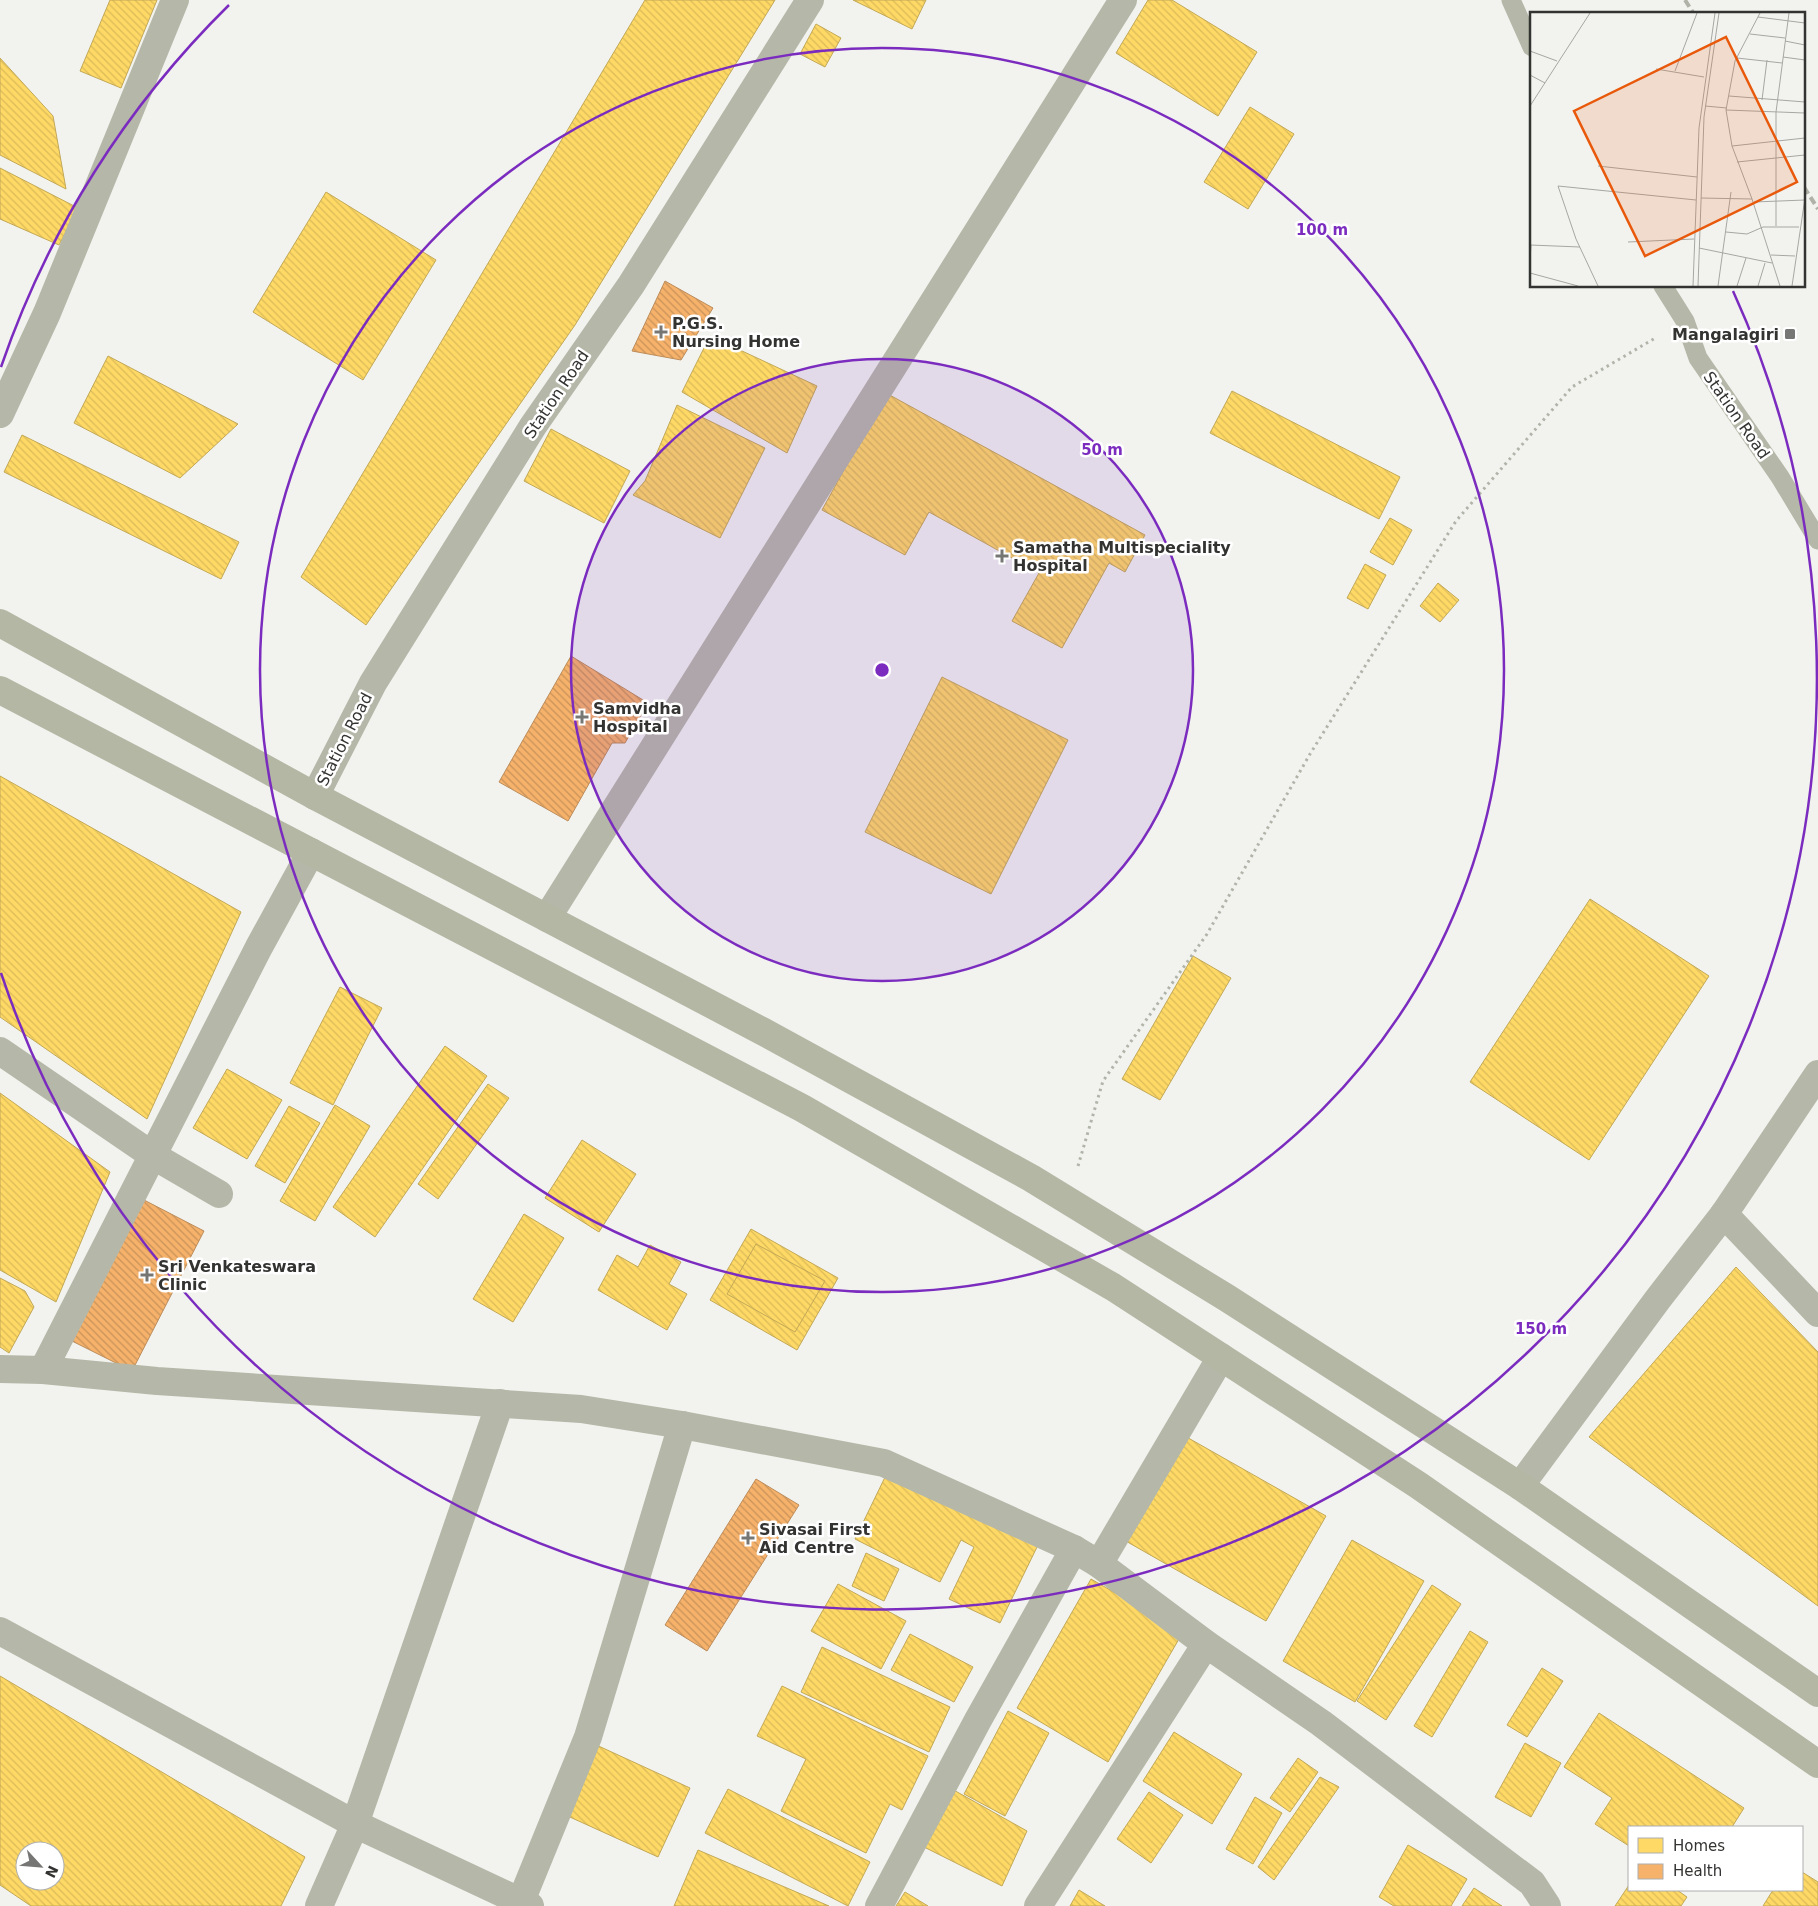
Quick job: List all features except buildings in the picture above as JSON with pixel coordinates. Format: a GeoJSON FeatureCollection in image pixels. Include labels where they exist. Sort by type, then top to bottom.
{"type":"FeatureCollection","features":[{"type":"Feature","properties":{"kind":"main road"},"geometry":{"type":"LineString","coordinates":[[0,623],[315,796],[762,1031],[1031,1178],[1227,1298],[1520,1486],[1818,1693]]}},
{"type":"Feature","properties":{"kind":"main road"},"geometry":{"type":"LineString","coordinates":[[0,690],[802,1108],[1113,1287],[1418,1485],[1818,1764]]}},
{"type":"Feature","properties":{"kind":"street"},"geometry":{"type":"LineString","coordinates":[[0,414],[47,314],[175,0]]}},
{"type":"Feature","properties":{"kind":"street","name":"Station Road"},"geometry":{"type":"LineString","coordinates":[[315,796],[373,683],[533,426],[631,285],[810,0]]}},
{"type":"Feature","properties":{"kind":"street"},"geometry":{"type":"LineString","coordinates":[[547,918],[1123,0]]}},
{"type":"Feature","properties":{"kind":"street"},"geometry":{"type":"LineString","coordinates":[[43,1370],[259,947],[311,852]]}},
{"type":"Feature","properties":{"kind":"street"},"geometry":{"type":"LineString","coordinates":[[0,1051],[152,1155],[219,1194]]}},
{"type":"Feature","properties":{"kind":"street"},"geometry":{"type":"LineString","coordinates":[[1520,1486],[1658,1299],[1724,1214],[1818,1074]]}},
{"type":"Feature","properties":{"kind":"street"},"geometry":{"type":"LineString","coordinates":[[1724,1214],[1818,1313]]}},
{"type":"Feature","properties":{"kind":"street"},"geometry":{"type":"LineString","coordinates":[[1098,1564],[1221,1357]]}},
{"type":"Feature","properties":{"kind":"street"},"geometry":{"type":"LineString","coordinates":[[2,1374],[43,1370],[158,1381],[581,1409],[682,1425],[884,1463],[1074,1549],[1098,1564],[1206,1644],[1321,1723],[1532,1883],[1547,1906]]}},
{"type":"Feature","properties":{"kind":"street"},"geometry":{"type":"LineString","coordinates":[[319,1906],[354,1824],[500,1403]]}},
{"type":"Feature","properties":{"kind":"street"},"geometry":{"type":"LineString","coordinates":[[0,1631],[354,1824],[524,1905],[588,1737],[682,1425]]}},
{"type":"Feature","properties":{"kind":"street"},"geometry":{"type":"LineString","coordinates":[[879,1906],[978,1720],[1074,1549]]}},
{"type":"Feature","properties":{"kind":"street"},"geometry":{"type":"LineString","coordinates":[[1038,1906],[1206,1644]]}},
{"type":"Feature","properties":{"kind":"lane"},"geometry":{"type":"LineString","coordinates":[[1511,0],[1530,43]]}},
{"type":"Feature","properties":{"kind":"lane","name":"Station Road"},"geometry":{"type":"LineString","coordinates":[[1664,288],[1685,321],[1698,358],[1780,477],[1818,540]]}},
{"type":"Feature","properties":{"kind":"path"},"geometry":{"type":"LineString","coordinates":[[1067,1200],[1103,1082],[1207,934],[1310,754],[1456,521],[1572,386],[1685,321]]}},
{"type":"Feature","properties":{"kind":"railway"},"geometry":{"type":"LineString","coordinates":[[1685,0],[1693,12]]}},
{"type":"Feature","properties":{"kind":"railway"},"geometry":{"type":"LineString","coordinates":[[1806,190],[1818,209]]}},
{"type":"Feature","properties":{"kind":"place","name":"P.G.S. Nursing Home"},"geometry":{"type":"Point","coordinates":[661,332]}},
{"type":"Feature","properties":{"kind":"place","name":"Mangalagiri"},"geometry":{"type":"Point","coordinates":[1790,334]}},
{"type":"Feature","properties":{"kind":"place","name":"Samatha Multispeciality Hospital"},"geometry":{"type":"Point","coordinates":[1002,556]}},
{"type":"Feature","properties":{"kind":"place","name":"Samvidha Hospital"},"geometry":{"type":"Point","coordinates":[582,717]}},
{"type":"Feature","properties":{"kind":"place","name":"Sri Venkateswara Clinic"},"geometry":{"type":"Point","coordinates":[147,1275]}},
{"type":"Feature","properties":{"kind":"place","name":"Sivasai First Aid Centre"},"geometry":{"type":"Point","coordinates":[748,1538]}}]}
